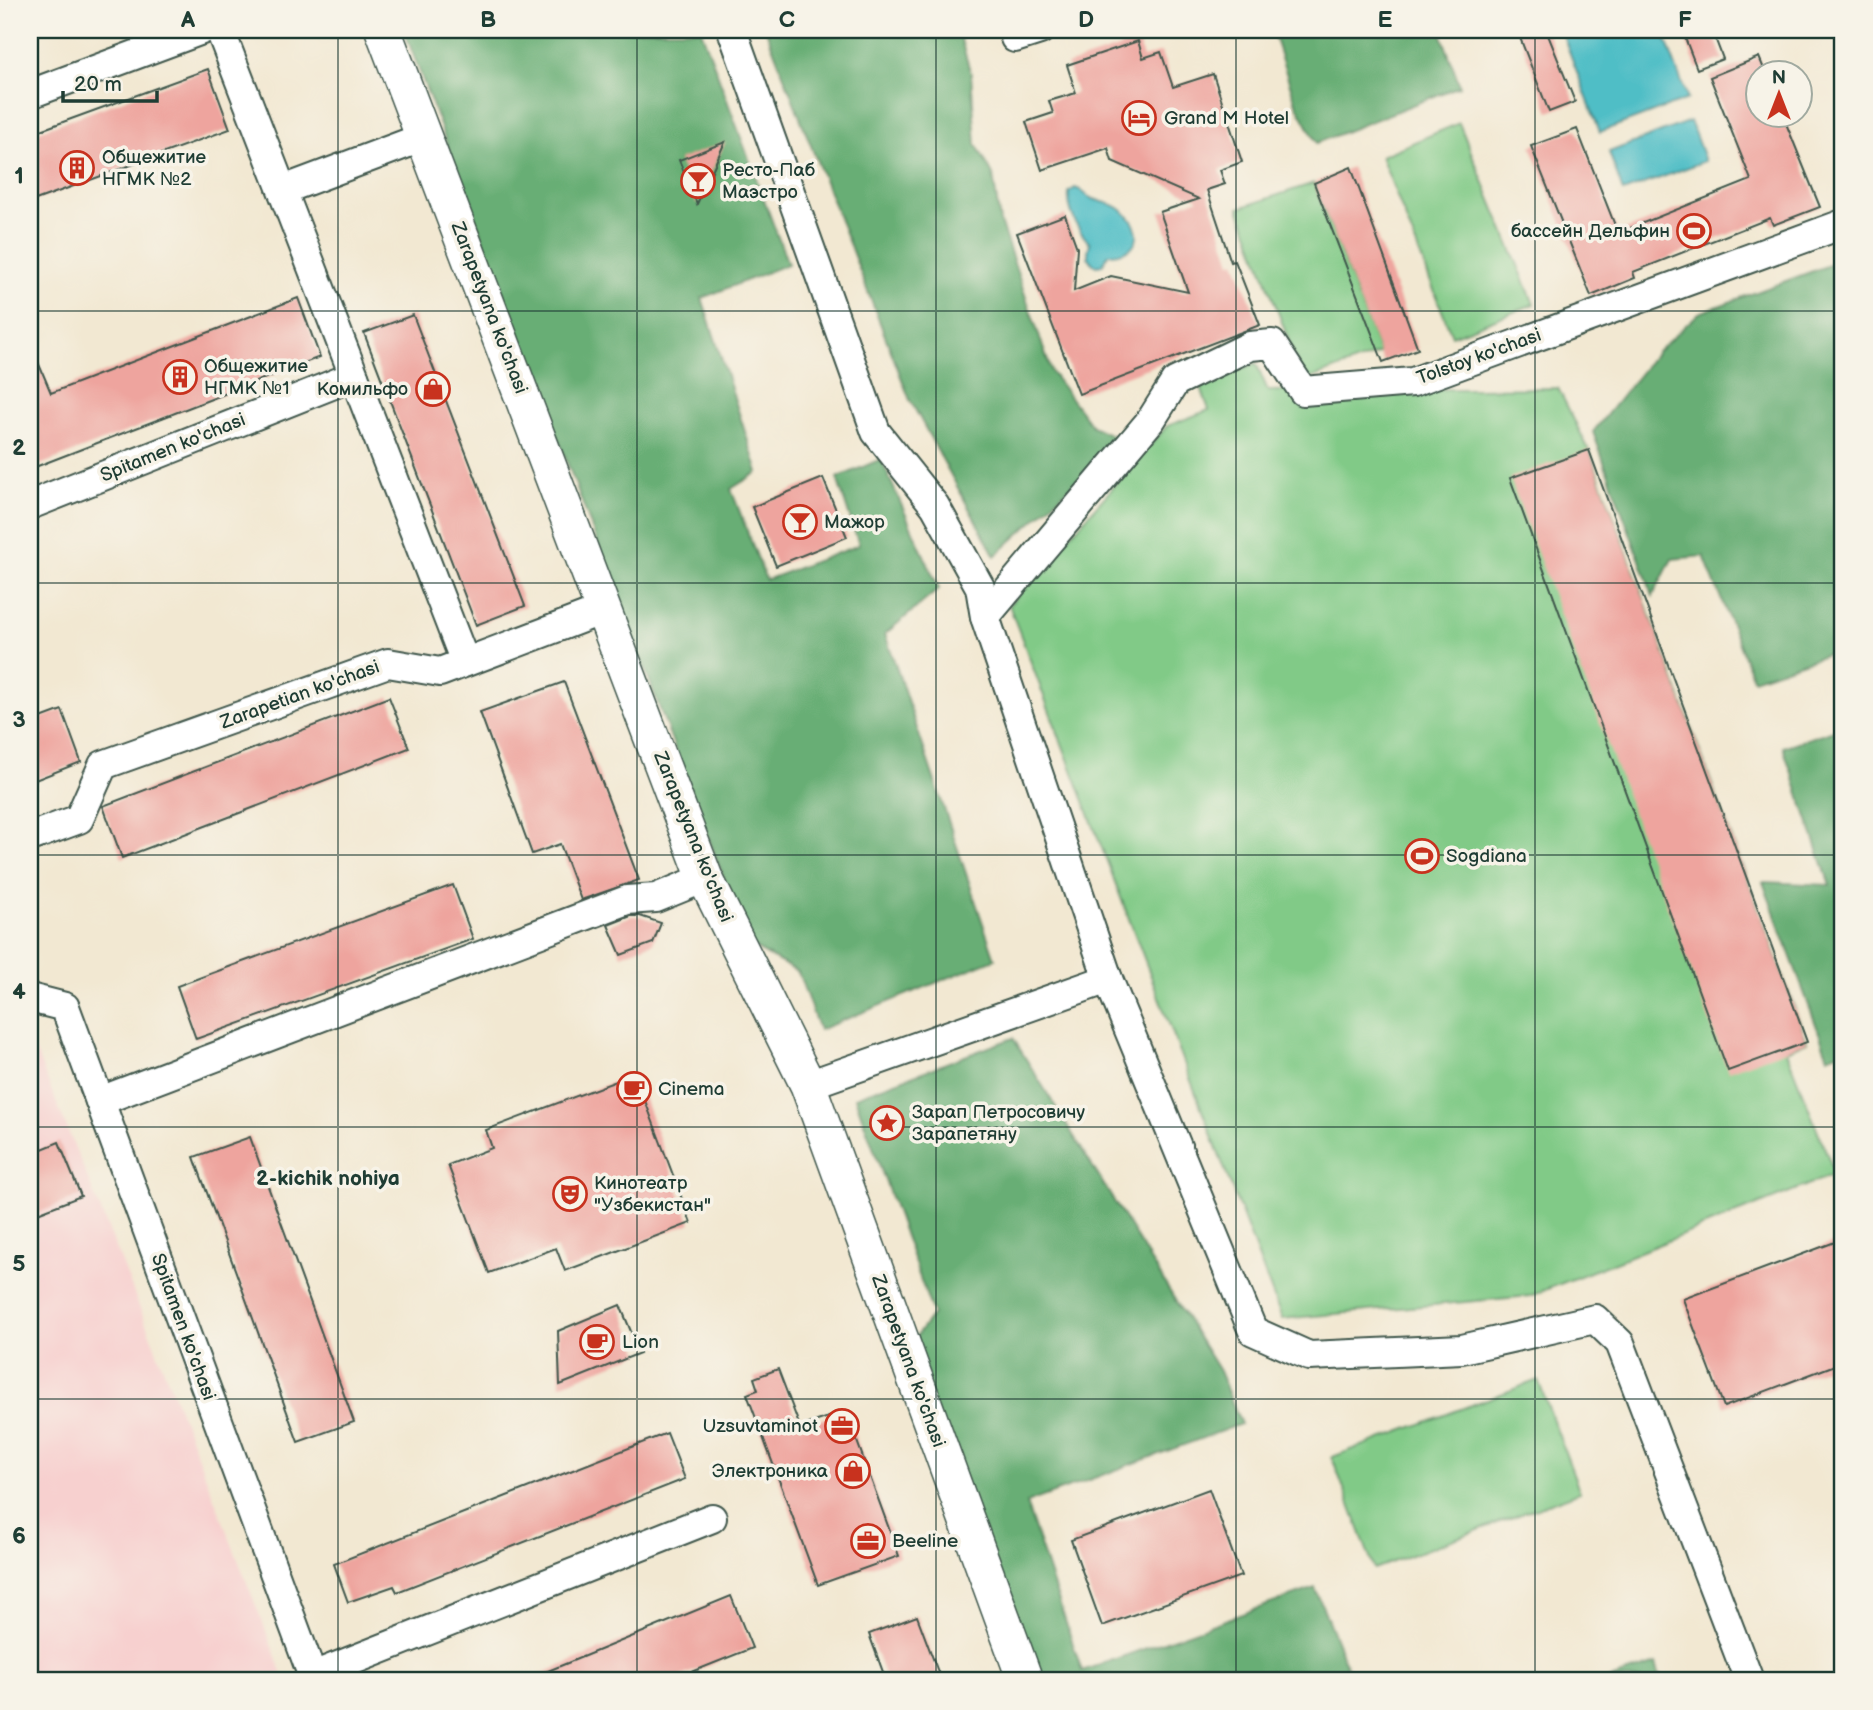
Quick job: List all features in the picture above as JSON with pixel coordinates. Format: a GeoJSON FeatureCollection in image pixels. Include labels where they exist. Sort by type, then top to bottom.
{"type":"FeatureCollection","features":[{"type":"Feature","properties":{"kind":"street"},"geometry":{"type":"LineString","coordinates":[[30,94],[202,30]]}},
{"type":"Feature","properties":{"kind":"street"},"geometry":{"type":"LineString","coordinates":[[220,30],[465,662]]}},
{"type":"Feature","properties":{"kind":"street","name":"Zarapetyana ko'chasi"},"geometry":{"type":"LineString","coordinates":[[383,30],[705,878],[808,1085],[1025,1680]]}},
{"type":"Feature","properties":{"kind":"street"},"geometry":{"type":"LineString","coordinates":[[732,30],[876,432],[935,506],[980,587],[985,617],[1108,979],[1253,1331],[1309,1356],[1462,1349],[1595,1319],[1620,1343],[1749,1680]]}},
{"type":"Feature","properties":{"kind":"street"},"geometry":{"type":"LineString","coordinates":[[284,190],[424,137]]}},
{"type":"Feature","properties":{"kind":"street","name":"Tolstoy ko'chasi"},"geometry":{"type":"LineString","coordinates":[[985,617],[1151,421],[1175,382],[1250,346],[1272,344],[1303,391],[1413,382],[1843,224]]}},
{"type":"Feature","properties":{"kind":"street","name":"Spitamen ko'chasi"},"geometry":{"type":"LineString","coordinates":[[30,505],[355,376]]}},
{"type":"Feature","properties":{"kind":"street","name":"Zarapetian ko'chasi"},"geometry":{"type":"LineString","coordinates":[[30,837],[79,819],[103,765],[388,663],[440,672],[603,610]]}},
{"type":"Feature","properties":{"kind":"street"},"geometry":{"type":"LineString","coordinates":[[100,1101],[627,900],[656,898],[705,878]]}},
{"type":"Feature","properties":{"kind":"street"},"geometry":{"type":"LineString","coordinates":[[808,1085],[1108,979]]}},
{"type":"Feature","properties":{"kind":"street","name":"Spitamen ko'chasi"},"geometry":{"type":"LineString","coordinates":[[30,998],[65,1007],[314,1678]]}},
{"type":"Feature","properties":{"kind":"street"},"geometry":{"type":"LineString","coordinates":[[314,1678],[712,1518]]}},
{"type":"Feature","properties":{"kind":"shaded area"},"geometry":{"type":"Polygon","coordinates":[[[30,1038],[119,1255],[285,1680],[30,1680],[30,1038]]]}},
{"type":"Feature","properties":{"kind":"green space"},"geometry":{"type":"Polygon","coordinates":[[[404,30],[701,30],[788,264],[702,298],[758,472],[731,489],[766,580],[859,545],[837,478],[881,459],[939,589],[885,634],[995,959],[819,1030],[798,972],[749,945],[404,30]]]}},
{"type":"Feature","properties":{"kind":"green space"},"geometry":{"type":"Polygon","coordinates":[[[766,30],[958,30],[971,74],[976,144],[993,175],[1000,222],[1052,373],[1092,426],[1122,440],[995,556],[910,400],[766,30]]]}},
{"type":"Feature","properties":{"kind":"green space"},"geometry":{"type":"Polygon","coordinates":[[[1272,30],[1440,30],[1460,86],[1317,143],[1297,106],[1272,30]]]}},
{"type":"Feature","properties":{"kind":"green space"},"geometry":{"type":"Polygon","coordinates":[[[1459,123],[1534,304],[1452,336],[1381,156],[1459,123]]]}},
{"type":"Feature","properties":{"kind":"green space"},"geometry":{"type":"Polygon","coordinates":[[[1314,183],[1380,353],[1304,381],[1239,208],[1314,183]]]}},
{"type":"Feature","properties":{"kind":"green space"},"geometry":{"type":"Polygon","coordinates":[[[1843,260],[1843,649],[1753,679],[1704,556],[1672,559],[1653,596],[1593,432],[1657,352],[1699,313],[1843,260]]]}},
{"type":"Feature","properties":{"kind":"green space","name":"Sogdiana"},"geometry":{"type":"Polygon","coordinates":[[[1256,363],[1268,391],[1558,388],[1589,450],[1807,1042],[1786,1051],[1835,1174],[1530,1296],[1282,1319],[1009,605],[1167,426],[1209,410],[1200,385],[1256,363]]]}},
{"type":"Feature","properties":{"kind":"green space"},"geometry":{"type":"Polygon","coordinates":[[[1843,727],[1843,1051],[1828,1057],[1763,882],[1830,885],[1783,747],[1843,727]]]}},
{"type":"Feature","properties":{"kind":"green space"},"geometry":{"type":"Polygon","coordinates":[[[1013,1038],[1219,1371],[1241,1424],[1026,1503],[1082,1671],[1315,1588],[1352,1680],[1035,1680],[907,1348],[933,1314],[855,1097],[1013,1038]]]}},
{"type":"Feature","properties":{"kind":"green space"},"geometry":{"type":"Polygon","coordinates":[[[1538,1380],[1580,1492],[1374,1569],[1332,1457],[1538,1380]]]}},
{"type":"Feature","properties":{"kind":"green space"},"geometry":{"type":"Polygon","coordinates":[[[1656,1664],[1661,1680],[1607,1680],[1656,1664]]]}},
{"type":"Feature","properties":{"kind":"water"},"geometry":{"type":"Polygon","coordinates":[[[1561,30],[1662,30],[1688,99],[1600,132],[1561,30]]]}},
{"type":"Feature","properties":{"kind":"water"},"geometry":{"type":"Polygon","coordinates":[[[1690,121],[1705,161],[1623,192],[1609,152],[1690,121]]]}},
{"type":"Feature","properties":{"kind":"water"},"geometry":{"type":"Polygon","coordinates":[[[1075,188],[1089,197],[1116,206],[1135,227],[1137,235],[1132,246],[1118,253],[1108,254],[1102,265],[1096,266],[1090,261],[1090,243],[1072,212],[1069,192],[1075,188]]]}},
{"type":"Feature","properties":{"kind":"building"},"geometry":{"type":"Polygon","coordinates":[[[1517,30],[1546,30],[1575,102],[1549,112],[1517,30]]]}},
{"type":"Feature","properties":{"kind":"building"},"geometry":{"type":"Polygon","coordinates":[[[1682,30],[1712,30],[1723,59],[1697,69],[1682,30]]]}},
{"type":"Feature","properties":{"kind":"building"},"geometry":{"type":"Polygon","coordinates":[[[1138,41],[1143,58],[1161,52],[1173,87],[1213,74],[1242,162],[1220,170],[1225,184],[1207,190],[1231,262],[1235,261],[1260,325],[1079,394],[1017,233],[1065,215],[1077,248],[1074,291],[1111,276],[1188,292],[1160,212],[1199,199],[1112,161],[1108,148],[1042,170],[1026,122],[1053,113],[1049,101],[1076,93],[1067,65],[1138,41]]]}},
{"type":"Feature","properties":{"kind":"building"},"geometry":{"type":"Polygon","coordinates":[[[1744,63],[1744,130],[1789,130],[1820,207],[1773,225],[1770,218],[1633,272],[1635,278],[1591,296],[1531,146],[1577,129],[1618,233],[1751,180],[1710,77],[1744,63]]]}},
{"type":"Feature","properties":{"kind":"building","name":"Общежитие НГМК №2"},"geometry":{"type":"Polygon","coordinates":[[[208,69],[230,129],[30,202],[30,134],[208,69]]]}},
{"type":"Feature","properties":{"kind":"building"},"geometry":{"type":"Polygon","coordinates":[[[725,142],[697,204],[679,160],[725,142]]]}},
{"type":"Feature","properties":{"kind":"building"},"geometry":{"type":"Polygon","coordinates":[[[1351,167],[1418,349],[1383,362],[1314,183],[1351,167]]]}},
{"type":"Feature","properties":{"kind":"building","name":"Общежитие НГМК №1"},"geometry":{"type":"Polygon","coordinates":[[[298,298],[320,357],[30,469],[30,343],[51,393],[298,298]]]}},
{"type":"Feature","properties":{"kind":"building"},"geometry":{"type":"Polygon","coordinates":[[[413,315],[525,606],[476,625],[364,333],[413,315]]]}},
{"type":"Feature","properties":{"kind":"building"},"geometry":{"type":"Polygon","coordinates":[[[1589,450],[1807,1042],[1728,1071],[1510,478],[1589,450]]]}},
{"type":"Feature","properties":{"kind":"building","name":"Мажор"},"geometry":{"type":"Polygon","coordinates":[[[823,478],[847,537],[776,566],[752,507],[823,478]]]}},
{"type":"Feature","properties":{"kind":"building"},"geometry":{"type":"Polygon","coordinates":[[[564,682],[639,880],[581,900],[560,844],[532,854],[480,712],[564,682]]]}},
{"type":"Feature","properties":{"kind":"building"},"geometry":{"type":"Polygon","coordinates":[[[389,697],[409,748],[122,858],[103,806],[389,697]]]}},
{"type":"Feature","properties":{"kind":"building"},"geometry":{"type":"Polygon","coordinates":[[[62,710],[81,762],[30,782],[30,722],[62,710]]]}},
{"type":"Feature","properties":{"kind":"building"},"geometry":{"type":"Polygon","coordinates":[[[453,885],[473,939],[196,1039],[177,986],[453,885]]]}},
{"type":"Feature","properties":{"kind":"building"},"geometry":{"type":"Polygon","coordinates":[[[631,916],[661,923],[653,943],[621,955],[608,925],[631,916]]]}},
{"type":"Feature","properties":{"kind":"building","name":"Кинотеатр \"Узбекистан\""},"geometry":{"type":"Polygon","coordinates":[[[635,1074],[691,1223],[565,1271],[556,1248],[489,1273],[448,1165],[492,1148],[486,1130],[635,1074]]]}},
{"type":"Feature","properties":{"kind":"building"},"geometry":{"type":"Polygon","coordinates":[[[250,1137],[354,1422],[298,1442],[194,1157],[250,1137]]]}},
{"type":"Feature","properties":{"kind":"building"},"geometry":{"type":"Polygon","coordinates":[[[59,1142],[81,1196],[30,1216],[30,1154],[59,1142]]]}},
{"type":"Feature","properties":{"kind":"building"},"geometry":{"type":"Polygon","coordinates":[[[1843,1239],[1843,1362],[1724,1407],[1683,1299],[1843,1239]]]}},
{"type":"Feature","properties":{"kind":"building","name":"Lion"},"geometry":{"type":"Polygon","coordinates":[[[620,1305],[640,1353],[560,1385],[558,1331],[620,1305]]]}},
{"type":"Feature","properties":{"kind":"building"},"geometry":{"type":"Polygon","coordinates":[[[778,1369],[800,1427],[846,1411],[899,1556],[818,1585],[747,1394],[758,1390],[754,1378],[778,1369]]]}},
{"type":"Feature","properties":{"kind":"building"},"geometry":{"type":"Polygon","coordinates":[[[667,1433],[685,1479],[397,1592],[394,1586],[348,1602],[334,1564],[667,1433]]]}},
{"type":"Feature","properties":{"kind":"building"},"geometry":{"type":"Polygon","coordinates":[[[1209,1489],[1241,1576],[1102,1626],[1071,1540],[1209,1489]]]}},
{"type":"Feature","properties":{"kind":"building"},"geometry":{"type":"Polygon","coordinates":[[[731,1596],[752,1648],[672,1680],[526,1680],[731,1596]]]}},
{"type":"Feature","properties":{"kind":"building"},"geometry":{"type":"Polygon","coordinates":[[[917,1616],[941,1680],[886,1680],[869,1634],[917,1616]]]}},
{"type":"Feature","properties":{"kind":"place","name":"Grand M Hotel"},"geometry":{"type":"Point","coordinates":[1139,118]}},
{"type":"Feature","properties":{"kind":"place","name":"Общежитие НГМК №2"},"geometry":{"type":"Point","coordinates":[77,168]}},
{"type":"Feature","properties":{"kind":"place","name":"Ресто-Паб Маэстро"},"geometry":{"type":"Point","coordinates":[698,181]}},
{"type":"Feature","properties":{"kind":"place","name":"бассейн Дельфин"},"geometry":{"type":"Point","coordinates":[1694,231]}},
{"type":"Feature","properties":{"kind":"place","name":"Общежитие НГМК №1"},"geometry":{"type":"Point","coordinates":[180,377]}},
{"type":"Feature","properties":{"kind":"place","name":"Комильфо"},"geometry":{"type":"Point","coordinates":[433,389]}},
{"type":"Feature","properties":{"kind":"place","name":"Мажор"},"geometry":{"type":"Point","coordinates":[800,522]}},
{"type":"Feature","properties":{"kind":"place","name":"Sogdiana"},"geometry":{"type":"Point","coordinates":[1422,856]}},
{"type":"Feature","properties":{"kind":"place","name":"Cinema"},"geometry":{"type":"Point","coordinates":[634,1089]}},
{"type":"Feature","properties":{"kind":"place","name":"Зарап Петросовичу Зарапетяну"},"geometry":{"type":"Point","coordinates":[887,1123]}},
{"type":"Feature","properties":{"kind":"place","name":"Кинотеатр \"Узбекистан\""},"geometry":{"type":"Point","coordinates":[570,1194]}},
{"type":"Feature","properties":{"kind":"place","name":"Lion"},"geometry":{"type":"Point","coordinates":[597,1342]}},
{"type":"Feature","properties":{"kind":"place","name":"Uzsuvtaminot"},"geometry":{"type":"Point","coordinates":[842,1426]}},
{"type":"Feature","properties":{"kind":"place","name":"Электроника"},"geometry":{"type":"Point","coordinates":[853,1471]}},
{"type":"Feature","properties":{"kind":"place","name":"Beeline"},"geometry":{"type":"Point","coordinates":[868,1541]}},
{"type":"Feature","properties":{"kind":"district","name":"2-kichik nohiya"},"geometry":{"type":"Point","coordinates":[328,1178]}}]}
